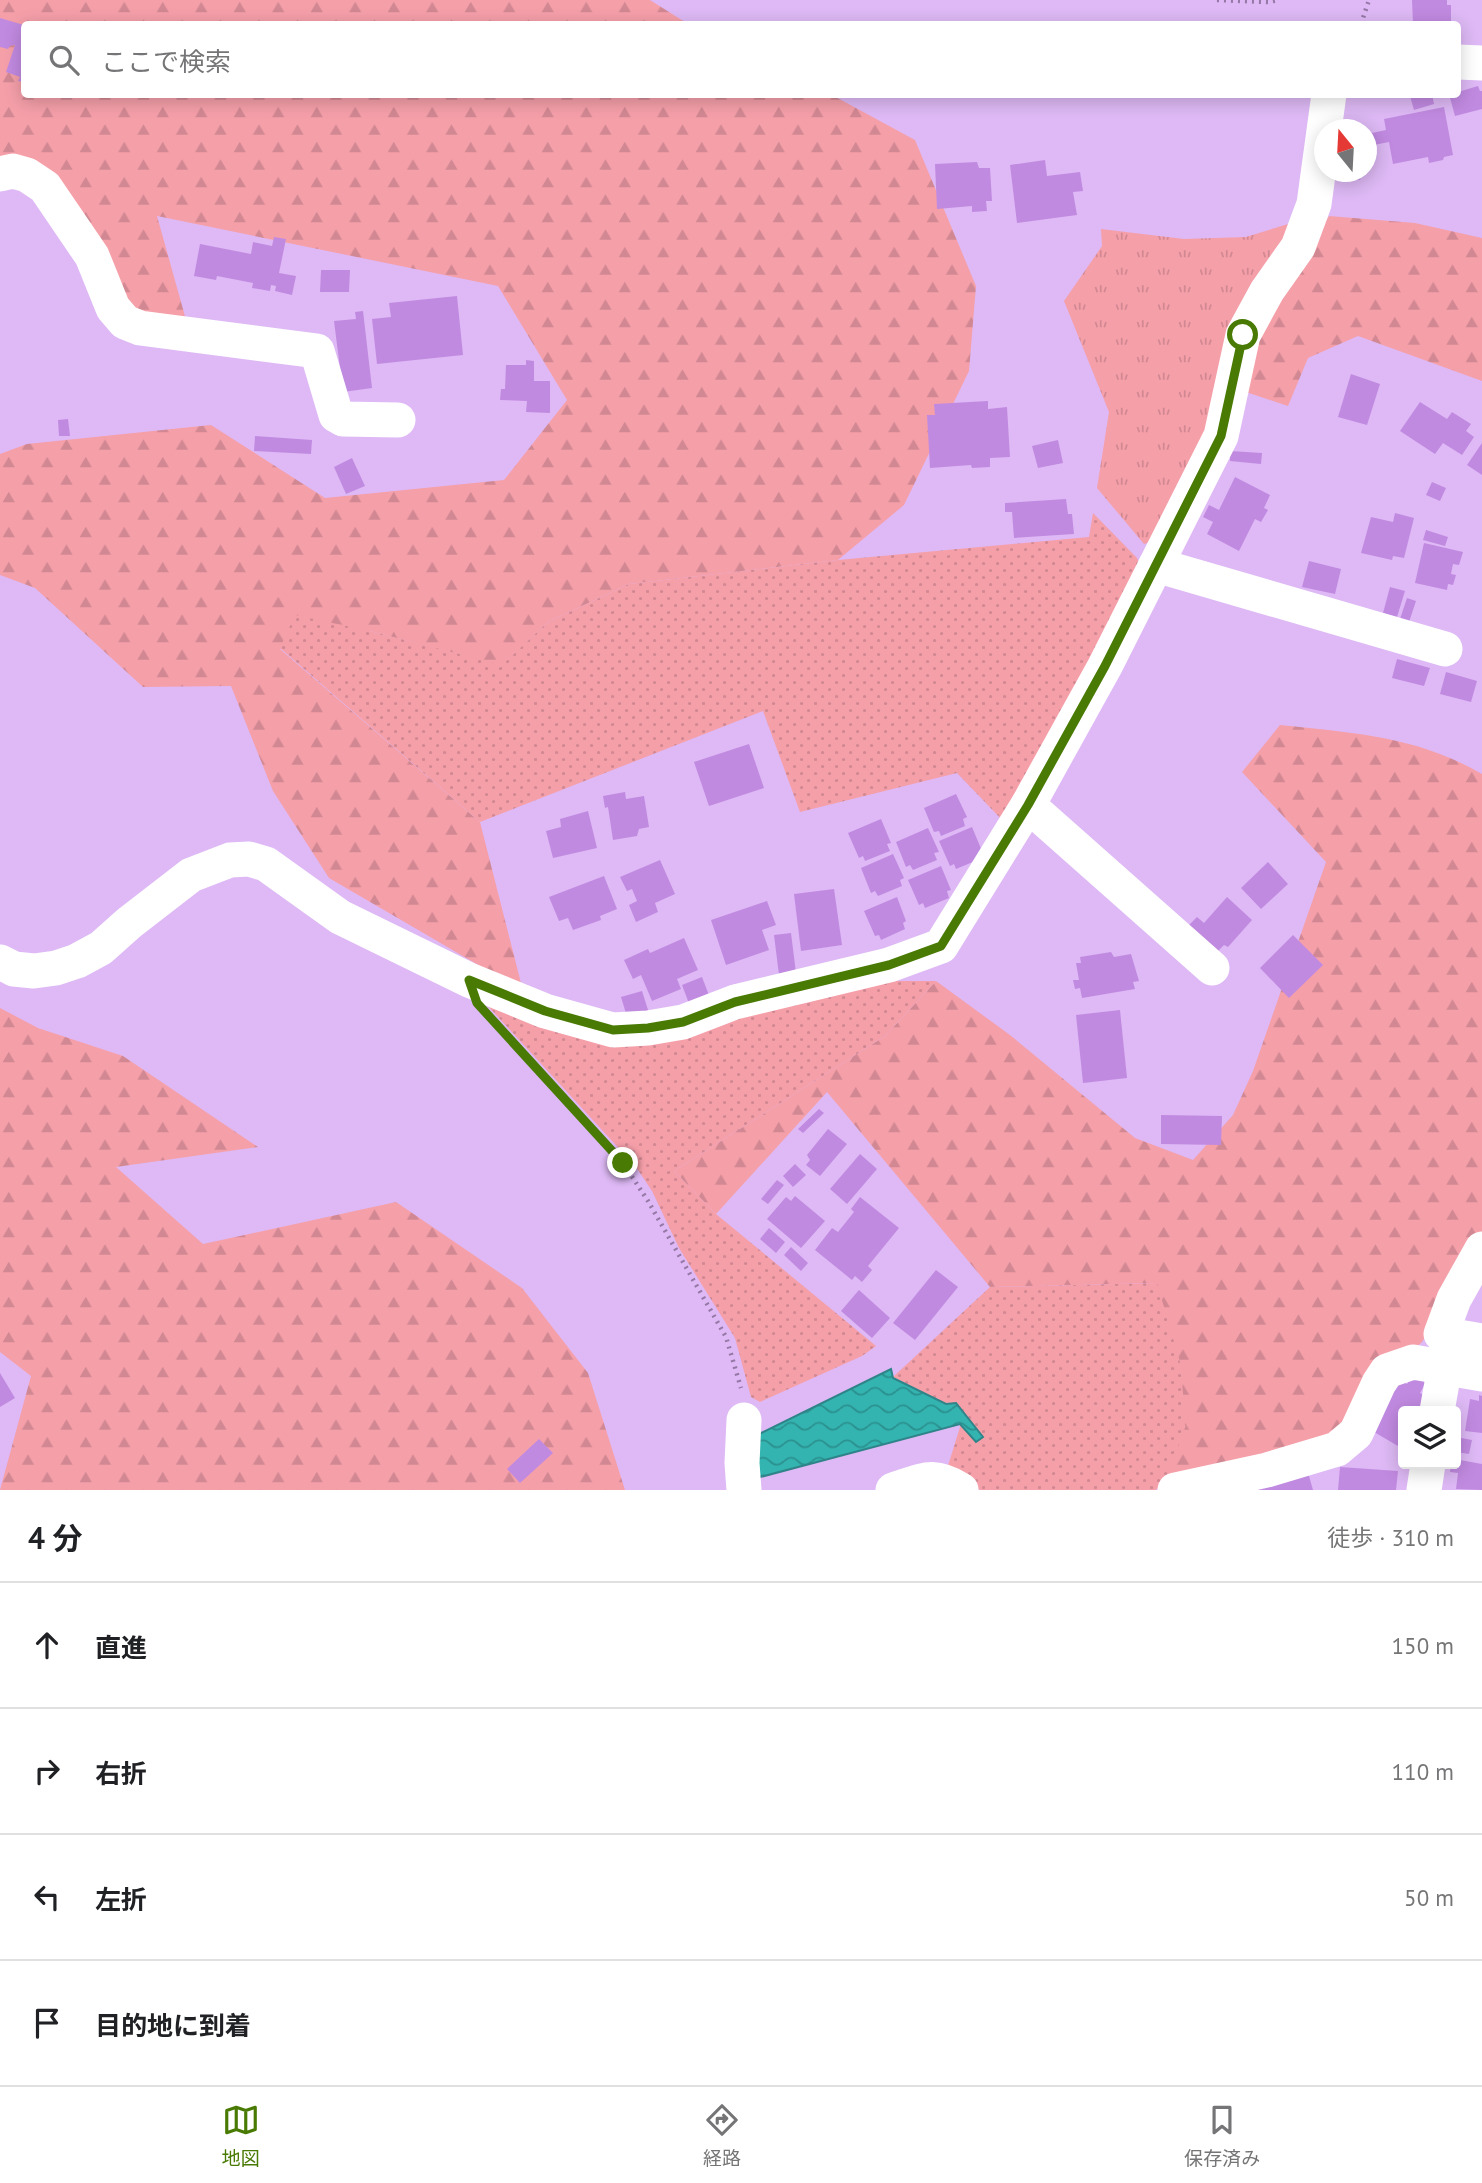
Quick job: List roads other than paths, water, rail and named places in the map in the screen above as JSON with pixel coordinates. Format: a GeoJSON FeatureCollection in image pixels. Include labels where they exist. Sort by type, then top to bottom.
{"type":"FeatureCollection","features":[{"type":"Feature","properties":{"kind":"street"},"geometry":{"type":"LineString","coordinates":[[1461,62],[1482,63]]}},
{"type":"Feature","properties":{"kind":"street"},"geometry":{"type":"LineString","coordinates":[[0,962],[14,969],[34,971],[57,968],[77,961],[101,948],[191,875],[230,860],[249,859],[266,864],[340,917],[469,980],[545,1011],[613,1030],[683,1022],[735,1002],[889,965],[941,946],[1028,805],[1105,666],[1221,436],[1243,335],[1267,291],[1298,247],[1314,204],[1328,98]]}},
{"type":"Feature","properties":{"kind":"street"},"geometry":{"type":"LineString","coordinates":[[0,174],[13,172],[27,175],[45,187],[92,256],[113,308],[125,322],[140,328],[317,351],[336,415],[343,419],[398,420]]}},
{"type":"Feature","properties":{"kind":"street"},"geometry":{"type":"LineString","coordinates":[[1156,565],[1445,649]]}},
{"type":"Feature","properties":{"kind":"street"},"geometry":{"type":"LineString","coordinates":[[1028,805],[1212,968]]}},
{"type":"Feature","properties":{"kind":"street"},"geometry":{"type":"LineString","coordinates":[[1482,1250],[1454,1299],[1441,1334],[1482,1340]]}},
{"type":"Feature","properties":{"kind":"street"},"geometry":{"type":"LineString","coordinates":[[1174,1490],[1237,1482],[1337,1449],[1356,1433],[1378,1383],[1387,1371],[1413,1362],[1482,1374]]}},
{"type":"Feature","properties":{"kind":"street"},"geometry":{"type":"LineString","coordinates":[[1438,1406],[1445,1366]]}},
{"type":"Feature","properties":{"kind":"street"},"geometry":{"type":"LineString","coordinates":[[744,1420],[744,1490]]}},
{"type":"Feature","properties":{"kind":"street"},"geometry":{"type":"LineString","coordinates":[[1424,1490],[1427,1469]]}},
{"type":"Feature","properties":{"kind":"street"},"geometry":{"type":"LineString","coordinates":[[893,1490],[926,1480],[943,1479],[961,1490]]}},
{"type":"Feature","properties":{"kind":"water"},"geometry":{"type":"Polygon","coordinates":[[[891,1369],[893,1378],[946,1404],[956,1403],[983,1437],[976,1442],[960,1424],[753,1479],[753,1437],[891,1369]]]}}]}
